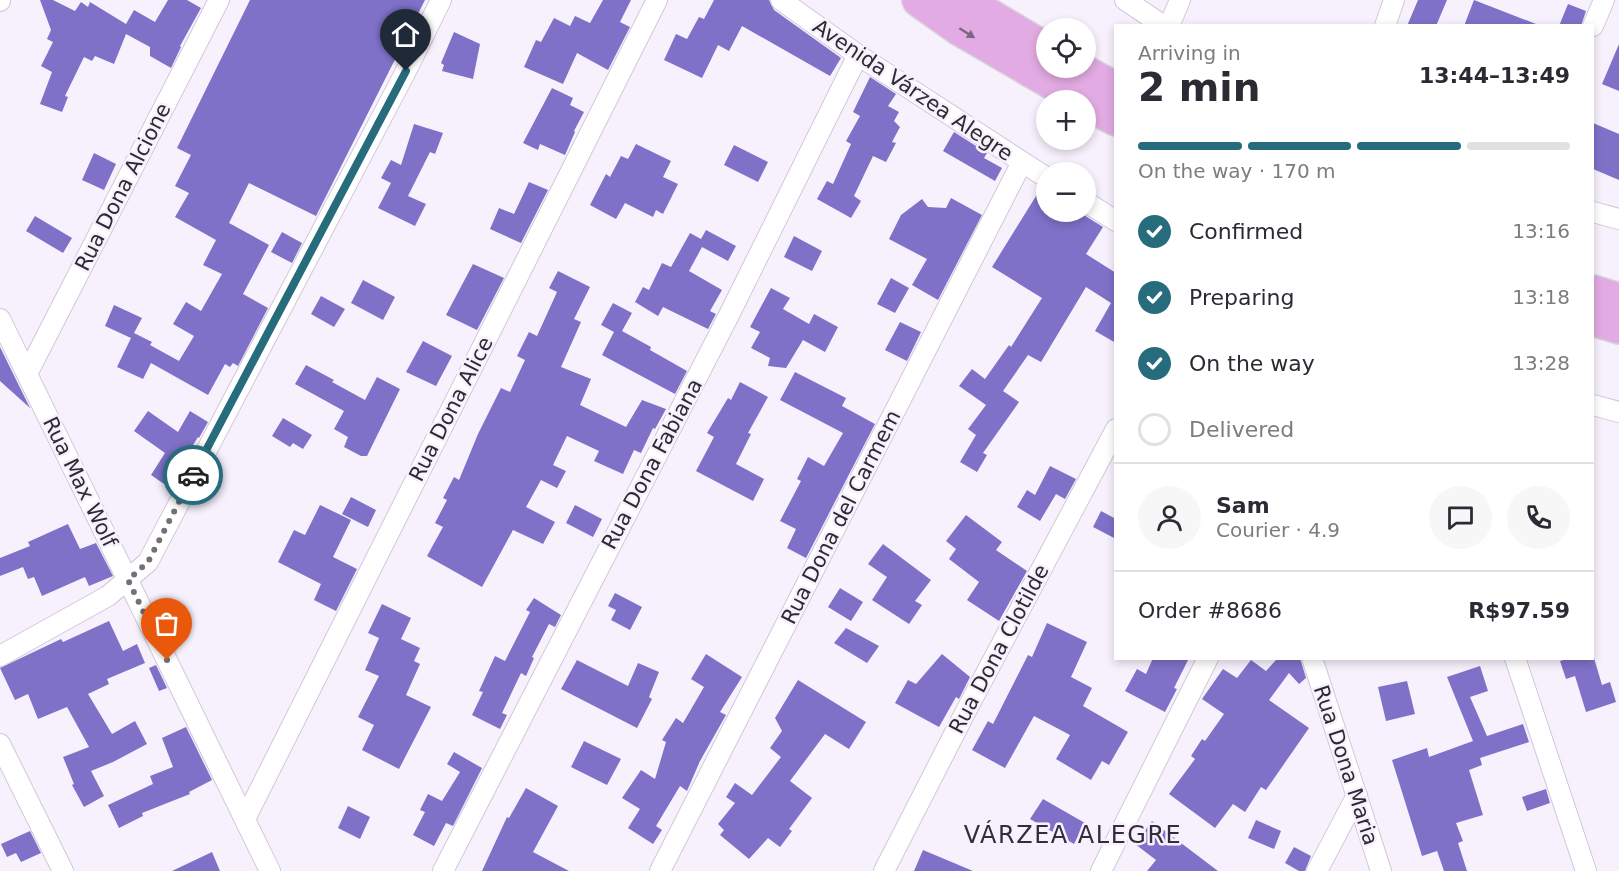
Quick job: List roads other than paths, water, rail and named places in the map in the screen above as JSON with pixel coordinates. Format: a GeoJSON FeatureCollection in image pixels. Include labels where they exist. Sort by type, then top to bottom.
{"type":"FeatureCollection","features":[{"type":"Feature","properties":{"kind":"highway"},"geometry":{"type":"LineString","coordinates":[[919,0],[960,29],[1065,90]]}},
{"type":"Feature","properties":{"kind":"highway"},"geometry":{"type":"LineString","coordinates":[[963,0],[1036,43]]}},
{"type":"Feature","properties":{"kind":"highway"},"geometry":{"type":"LineString","coordinates":[[1096,78],[1114,88]]}},
{"type":"Feature","properties":{"kind":"highway"},"geometry":{"type":"LineString","coordinates":[[1096,108],[1114,118]]}},
{"type":"Feature","properties":{"kind":"highway"},"geometry":{"type":"LineString","coordinates":[[1594,292],[1619,300]]}},
{"type":"Feature","properties":{"kind":"highway"},"geometry":{"type":"LineString","coordinates":[[1594,319],[1619,327]]}},
{"type":"Feature","properties":{"kind":"street","name":"Rua Dona Alcione"},"geometry":{"type":"LineString","coordinates":[[27,374],[219,0]]}},
{"type":"Feature","properties":{"kind":"street"},"geometry":{"type":"LineString","coordinates":[[0,656],[108,596],[148,562],[401,81],[441,0]]}},
{"type":"Feature","properties":{"kind":"street","name":"Rua Dona Alice"},"geometry":{"type":"LineString","coordinates":[[245,819],[657,0]]}},
{"type":"Feature","properties":{"kind":"street","name":"Avenida Várzea Alegre"},"geometry":{"type":"LineString","coordinates":[[781,0],[858,55],[1036,171]]}},
{"type":"Feature","properties":{"kind":"street"},"geometry":{"type":"LineString","coordinates":[[1125,0],[1163,24]]}},
{"type":"Feature","properties":{"kind":"street"},"geometry":{"type":"LineString","coordinates":[[1167,24],[1180,0]]}},
{"type":"Feature","properties":{"kind":"street"},"geometry":{"type":"LineString","coordinates":[[1386,24],[1394,0]]}},
{"type":"Feature","properties":{"kind":"street"},"geometry":{"type":"LineString","coordinates":[[1594,24],[1604,0]]}},
{"type":"Feature","properties":{"kind":"street","name":"Rua Dona Fabiana"},"geometry":{"type":"LineString","coordinates":[[443,871],[728,317],[858,55]]}},
{"type":"Feature","properties":{"kind":"street","name":"Rua Dona del Carmem"},"geometry":{"type":"LineString","coordinates":[[660,871],[1022,162]]}},
{"type":"Feature","properties":{"kind":"street"},"geometry":{"type":"LineString","coordinates":[[1096,208],[1114,220]]}},
{"type":"Feature","properties":{"kind":"street"},"geometry":{"type":"LineString","coordinates":[[1594,212],[1619,219]]}},
{"type":"Feature","properties":{"kind":"street","name":"Rua Max Wolf"},"geometry":{"type":"LineString","coordinates":[[0,319],[270,871]]}},
{"type":"Feature","properties":{"kind":"street"},"geometry":{"type":"LineString","coordinates":[[1594,405],[1619,412]]}},
{"type":"Feature","properties":{"kind":"street","name":"Rua Dona Clotilde"},"geometry":{"type":"LineString","coordinates":[[884,871],[1114,433]]}},
{"type":"Feature","properties":{"kind":"street"},"geometry":{"type":"LineString","coordinates":[[1101,871],[1207,660]]}},
{"type":"Feature","properties":{"kind":"street","name":"Rua Dona Maria"},"geometry":{"type":"LineString","coordinates":[[1313,660],[1381,871]]}},
{"type":"Feature","properties":{"kind":"street"},"geometry":{"type":"LineString","coordinates":[[1516,660],[1586,871]]}},
{"type":"Feature","properties":{"kind":"street"},"geometry":{"type":"LineString","coordinates":[[0,744],[63,871]]}},
{"type":"Feature","properties":{"kind":"street"},"geometry":{"type":"LineString","coordinates":[[1317,871],[1357,795]]}},
{"type":"Feature","properties":{"kind":"district","name":"VÁRZEA ALEGRE"},"geometry":{"type":"Point","coordinates":[1073,835]}}]}
